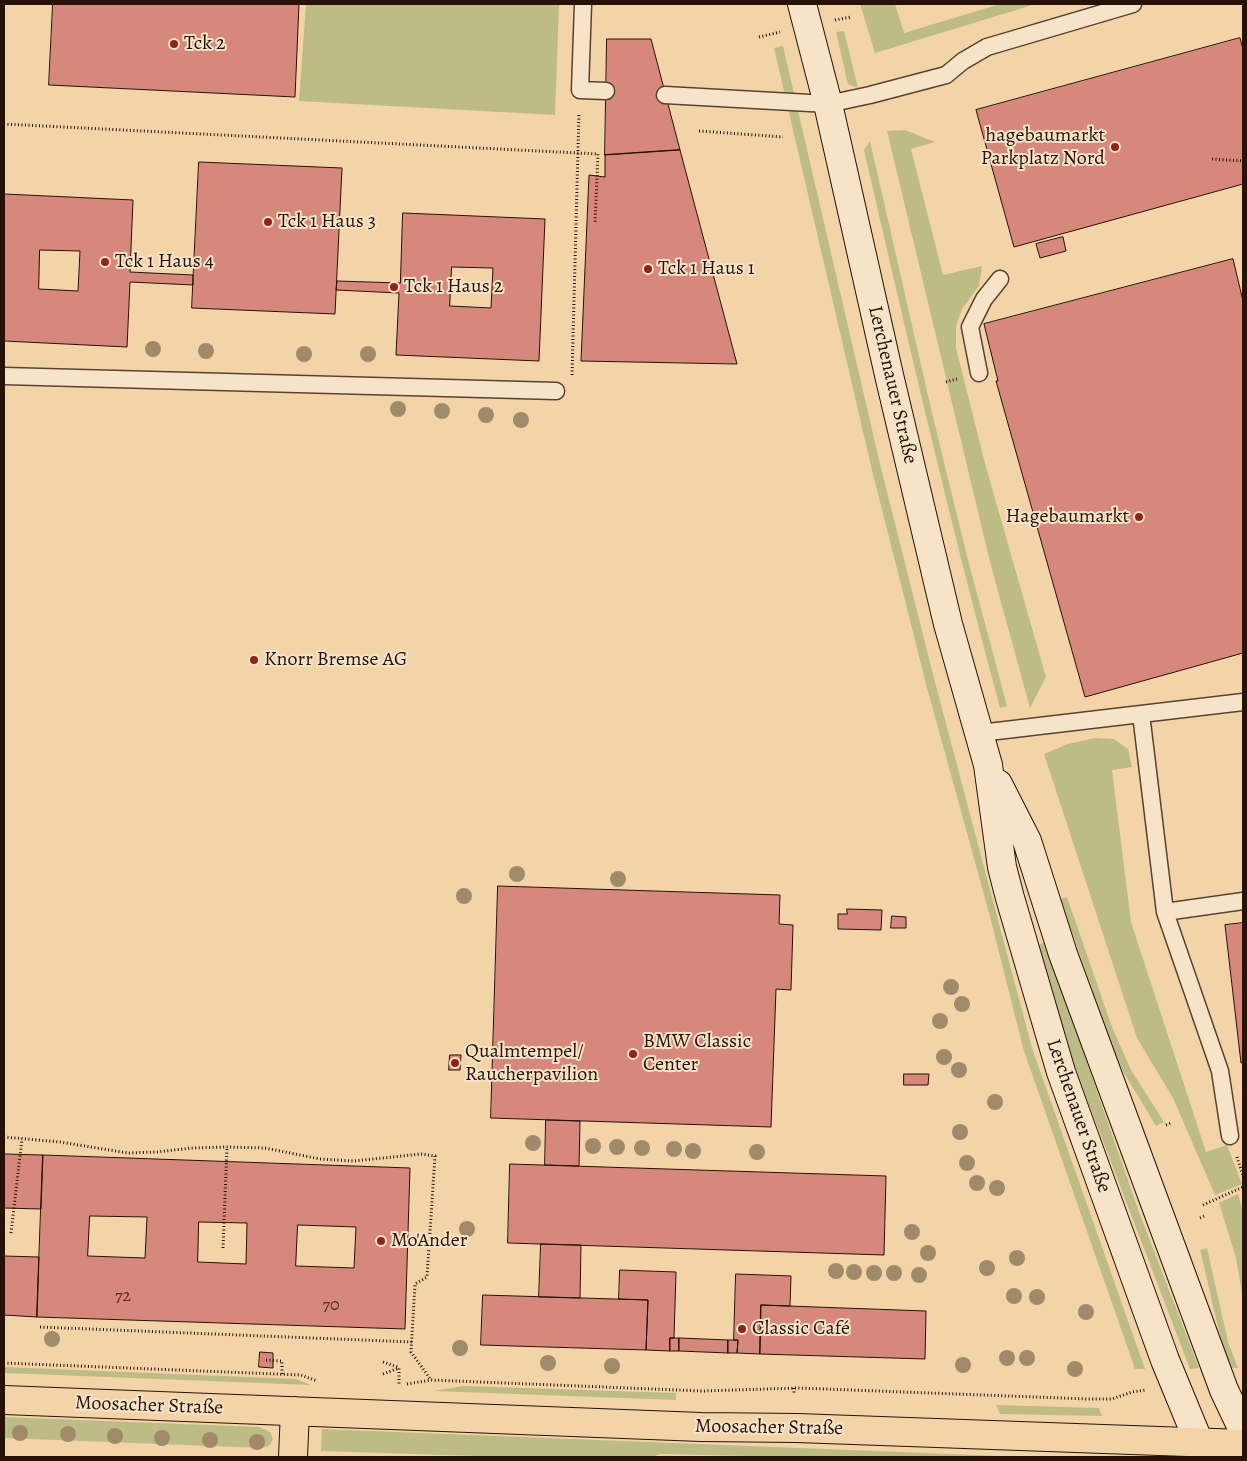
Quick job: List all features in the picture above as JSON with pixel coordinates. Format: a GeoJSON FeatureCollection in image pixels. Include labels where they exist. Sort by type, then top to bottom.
{"type":"FeatureCollection","features":[{"type":"Feature","properties":{"kind":"main road","name":"Lerchenauer Straße"},"geometry":{"type":"LineString","coordinates":[[802,4],[828,104],[948,624],[988,765],[1002,867],[1061,1072],[1165,1360],[1202,1450]]}},
{"type":"Feature","properties":{"kind":"main road","name":"Lerchenauer Straße"},"geometry":{"type":"LineString","coordinates":[[988,765],[1027,841],[1066,963],[1224,1390],[1243,1430]]}},
{"type":"Feature","properties":{"kind":"main road","name":"Moosacher Straße"},"geometry":{"type":"LineString","coordinates":[[4,1400],[701,1427],[806,1428],[1142,1440],[1202,1450],[1243,1444]]}},
{"type":"Feature","properties":{"kind":"main road"},"geometry":{"type":"LineString","coordinates":[[293,1457],[295,1411]]}},
{"type":"Feature","properties":{"kind":"lane"},"geometry":{"type":"LineString","coordinates":[[582,4],[580,90],[606,91]]}},
{"type":"Feature","properties":{"kind":"lane"},"geometry":{"type":"LineString","coordinates":[[665,95],[828,104],[946,75],[987,47],[1133,4]]}},
{"type":"Feature","properties":{"kind":"lane"},"geometry":{"type":"LineString","coordinates":[[979,373],[970,327],[984,299],[1000,279]]}},
{"type":"Feature","properties":{"kind":"lane"},"geometry":{"type":"LineString","coordinates":[[4,376],[556,391]]}},
{"type":"Feature","properties":{"kind":"lane"},"geometry":{"type":"LineString","coordinates":[[980,733],[1243,702]]}},
{"type":"Feature","properties":{"kind":"lane"},"geometry":{"type":"LineString","coordinates":[[1141,714],[1165,912],[1220,1071],[1230,1136]]}},
{"type":"Feature","properties":{"kind":"lane"},"geometry":{"type":"LineString","coordinates":[[1165,912],[1243,901]]}},
{"type":"Feature","properties":{"kind":"path"},"geometry":{"type":"LineString","coordinates":[[556,391],[572,388],[580,90]]}},
{"type":"Feature","properties":{"kind":"path"},"geometry":{"type":"LineString","coordinates":[[4,124],[598,154],[595,224]]}},
{"type":"Feature","properties":{"kind":"path"},"geometry":{"type":"LineString","coordinates":[[699,131],[783,137]]}},
{"type":"Feature","properties":{"kind":"path"},"geometry":{"type":"LineString","coordinates":[[1212,159],[1243,161]]}},
{"type":"Feature","properties":{"kind":"path"},"geometry":{"type":"LineString","coordinates":[[1166,1125],[1171,1123]]}},
{"type":"Feature","properties":{"kind":"path"},"geometry":{"type":"LineString","coordinates":[[4,1137],[60,1142],[128,1153],[227,1147],[265,1148],[320,1159],[354,1161],[422,1154],[435,1156],[427,1277],[415,1284],[411,1352],[431,1380]]}},
{"type":"Feature","properties":{"kind":"path"},"geometry":{"type":"LineString","coordinates":[[11,1233],[22,1138]]}},
{"type":"Feature","properties":{"kind":"path"},"geometry":{"type":"LineString","coordinates":[[223,1248],[227,1147]]}},
{"type":"Feature","properties":{"kind":"path"},"geometry":{"type":"LineString","coordinates":[[1203,1205],[1243,1187]]}},
{"type":"Feature","properties":{"kind":"path"},"geometry":{"type":"LineString","coordinates":[[1200,1218],[1206,1215]]}},
{"type":"Feature","properties":{"kind":"path"},"geometry":{"type":"LineString","coordinates":[[40,1327],[412,1342]]}},
{"type":"Feature","properties":{"kind":"path"},"geometry":{"type":"LineString","coordinates":[[266,1360],[282,1361],[282,1374]]}},
{"type":"Feature","properties":{"kind":"path"},"geometry":{"type":"LineString","coordinates":[[383,1362],[399,1368]]}},
{"type":"Feature","properties":{"kind":"path"},"geometry":{"type":"LineString","coordinates":[[4,1363],[301,1375],[318,1381]]}},
{"type":"Feature","properties":{"kind":"path"},"geometry":{"type":"LineString","coordinates":[[399,1368],[398,1386],[431,1380],[702,1391],[794,1388],[1112,1399],[1132,1392]]}},
{"type":"Feature","properties":{"kind":"path"},"geometry":{"type":"LineString","coordinates":[[383,1374],[399,1368]]}},
{"type":"Feature","properties":{"kind":"path"},"geometry":{"type":"LineString","coordinates":[[794,1388],[794,1394]]}},
{"type":"Feature","properties":{"kind":"path"},"geometry":{"type":"LineString","coordinates":[[884,1392],[884,1397]]}},
{"type":"Feature","properties":{"kind":"shaded area"},"geometry":{"type":"Polygon","coordinates":[[[306,4],[559,4],[555,115],[299,101],[306,4]]]}},
{"type":"Feature","properties":{"kind":"shaded area"},"geometry":{"type":"Polygon","coordinates":[[[860,4],[895,4],[904,33],[1000,4],[1036,4],[875,53],[860,4]]]}},
{"type":"Feature","properties":{"kind":"shaded area"},"geometry":{"type":"Polygon","coordinates":[[[844,31],[858,88],[848,84],[836,32],[844,31]]]}},
{"type":"Feature","properties":{"kind":"shaded area"},"geometry":{"type":"Polygon","coordinates":[[[783,46],[880,464],[935,682],[1032,1048],[1145,1369],[1135,1369],[1024,1051],[989,913],[926,684],[871,466],[774,48],[783,46]]]}},
{"type":"Feature","properties":{"kind":"shaded area"},"geometry":{"type":"Polygon","coordinates":[[[905,130],[935,142],[911,149],[943,275],[982,266],[979,286],[962,309],[956,326],[956,348],[986,467],[1046,677],[1030,708],[990,562],[887,131],[905,130]]]}},
{"type":"Feature","properties":{"kind":"shaded area"},"geometry":{"type":"Polygon","coordinates":[[[870,141],[932,413],[967,556],[1007,706],[1000,708],[946,499],[864,150],[870,141]]]}},
{"type":"Feature","properties":{"kind":"shaded area"},"geometry":{"type":"Polygon","coordinates":[[[1095,738],[1114,739],[1128,749],[1132,767],[1112,770],[1131,922],[1206,1152],[1227,1145],[1242,1184],[1215,1195],[1173,1098],[1137,1038],[1044,754],[1068,744],[1095,738]]]}},
{"type":"Feature","properties":{"kind":"shaded area"},"geometry":{"type":"Polygon","coordinates":[[[1067,897],[1112,1027],[1131,1070],[1164,1122],[1156,1126],[1124,1073],[1115,1053],[1060,899],[1067,897]]]}},
{"type":"Feature","properties":{"kind":"shaded area"},"geometry":{"type":"Polygon","coordinates":[[[1045,942],[1139,1212],[1199,1368],[1190,1369],[1072,1060],[1036,946],[1045,942]]]}},
{"type":"Feature","properties":{"kind":"shaded area"},"geometry":{"type":"Polygon","coordinates":[[[1238,1194],[1243,1211],[1243,1299],[1236,1258],[1219,1203],[1238,1194]]]}},
{"type":"Feature","properties":{"kind":"shaded area"},"geometry":{"type":"Polygon","coordinates":[[[1207,1248],[1228,1342],[1238,1368],[1230,1368],[1221,1339],[1200,1250],[1207,1248]]]}},
{"type":"Feature","properties":{"kind":"shaded area"},"geometry":{"type":"Polygon","coordinates":[[[4,1367],[296,1379],[311,1385],[4,1373],[4,1367]]]}},
{"type":"Feature","properties":{"kind":"shaded area"},"geometry":{"type":"Polygon","coordinates":[[[463,1386],[676,1393],[676,1400],[434,1391],[463,1386]]]}},
{"type":"Feature","properties":{"kind":"shaded area"},"geometry":{"type":"Polygon","coordinates":[[[996,1405],[1099,1408],[1102,1416],[1000,1414],[996,1405]]]}},
{"type":"Feature","properties":{"kind":"shaded area"},"geometry":{"type":"Polygon","coordinates":[[[4,1417],[259,1427],[270,1432],[273,1439],[270,1445],[263,1448],[4,1438],[4,1417]]]}},
{"type":"Feature","properties":{"kind":"shaded area"},"geometry":{"type":"Polygon","coordinates":[[[322,1429],[1026,1457],[789,1457],[661,1454],[651,1457],[506,1457],[321,1451],[322,1429]]]}},
{"type":"Feature","properties":{"kind":"building","name":"Tck 2"},"geometry":{"type":"Polygon","coordinates":[[[53,4],[299,4],[295,97],[49,85],[53,4]]]}},
{"type":"Feature","properties":{"kind":"building","name":"hagebaumarkt Parkplatz Nord"},"geometry":{"type":"Polygon","coordinates":[[[1240,38],[1243,49],[1243,184],[1014,247],[976,110],[1240,38]]]}},
{"type":"Feature","properties":{"kind":"building"},"geometry":{"type":"Polygon","coordinates":[[[607,39],[651,39],[680,150],[605,155],[607,39]]]}},
{"type":"Feature","properties":{"kind":"building","name":"Tck 1 Haus 1"},"geometry":{"type":"Polygon","coordinates":[[[680,150],[737,364],[581,361],[589,175],[605,177],[605,155],[680,150]]]}},
{"type":"Feature","properties":{"kind":"building","name":"Tck 1 Haus 3"},"geometry":{"type":"Polygon","coordinates":[[[199,162],[342,168],[335,314],[192,308],[199,162]]]}},
{"type":"Feature","properties":{"kind":"building","name":"Tck 1 Haus 4"},"geometry":{"type":"Polygon","coordinates":[[[4,194],[133,200],[130,272],[193,275],[193,285],[130,282],[127,347],[4,341],[4,194]],[[40,250],[39,289],[78,291],[80,251],[40,250]]]}},
{"type":"Feature","properties":{"kind":"building","name":"Tck 1 Haus 2"},"geometry":{"type":"Polygon","coordinates":[[[403,213],[545,219],[539,361],[396,355],[399,293],[336,290],[337,281],[400,283],[403,213]],[[452,267],[450,306],[491,308],[493,268],[452,267]]]}},
{"type":"Feature","properties":{"kind":"building"},"geometry":{"type":"Polygon","coordinates":[[[1063,237],[1066,251],[1040,258],[1036,244],[1063,237]]]}},
{"type":"Feature","properties":{"kind":"building","name":"Hagebaumarkt"},"geometry":{"type":"Polygon","coordinates":[[[1233,259],[1243,301],[1243,653],[1085,697],[996,381],[998,381],[984,324],[1233,259]]]}},
{"type":"Feature","properties":{"kind":"building"},"geometry":{"type":"Polygon","coordinates":[[[498,886],[780,895],[779,924],[793,925],[791,990],[776,989],[771,1127],[491,1118],[498,886]]]}},
{"type":"Feature","properties":{"kind":"building"},"geometry":{"type":"Polygon","coordinates":[[[847,909],[882,910],[881,930],[838,929],[838,914],[847,914],[847,909]]]}},
{"type":"Feature","properties":{"kind":"building"},"geometry":{"type":"Polygon","coordinates":[[[892,916],[906,917],[906,928],[891,928],[892,916]]]}},
{"type":"Feature","properties":{"kind":"building"},"geometry":{"type":"Polygon","coordinates":[[[1243,923],[1243,1063],[1241,1063],[1225,925],[1243,923]]]}},
{"type":"Feature","properties":{"kind":"building","name":"Qualmtempel/ Raucherpavilion"},"geometry":{"type":"Polygon","coordinates":[[[450,1055],[461,1055],[460,1070],[449,1070],[450,1055]]]}},
{"type":"Feature","properties":{"kind":"building"},"geometry":{"type":"Polygon","coordinates":[[[904,1074],[929,1074],[928,1085],[904,1085],[904,1074]]]}},
{"type":"Feature","properties":{"kind":"building"},"geometry":{"type":"Polygon","coordinates":[[[546,1120],[580,1121],[579,1166],[545,1165],[546,1120]]]}},
{"type":"Feature","properties":{"kind":"building"},"geometry":{"type":"Polygon","coordinates":[[[4,1154],[43,1155],[41,1209],[4,1208],[4,1154]]]}},
{"type":"Feature","properties":{"kind":"building","name":"Mo'Ander"},"geometry":{"type":"Polygon","coordinates":[[[43,1155],[410,1168],[405,1329],[37,1317],[43,1155]],[[90,1216],[88,1256],[145,1258],[147,1217],[90,1216]],[[199,1222],[198,1262],[246,1264],[247,1223],[199,1222]],[[298,1225],[296,1266],[354,1268],[356,1227],[298,1225]]]}},
{"type":"Feature","properties":{"kind":"building"},"geometry":{"type":"Polygon","coordinates":[[[510,1164],[886,1176],[884,1255],[508,1243],[510,1164]]]}},
{"type":"Feature","properties":{"kind":"building"},"geometry":{"type":"Polygon","coordinates":[[[541,1244],[581,1245],[580,1298],[539,1297],[541,1244]]]}},
{"type":"Feature","properties":{"kind":"building"},"geometry":{"type":"Polygon","coordinates":[[[4,1256],[39,1257],[37,1317],[4,1315],[4,1256]]]}},
{"type":"Feature","properties":{"kind":"building"},"geometry":{"type":"Polygon","coordinates":[[[620,1270],[676,1272],[674,1338],[670,1338],[670,1351],[646,1350],[648,1300],[619,1299],[620,1270]]]}},
{"type":"Feature","properties":{"kind":"building"},"geometry":{"type":"Polygon","coordinates":[[[736,1274],[791,1276],[790,1306],[761,1305],[760,1354],[737,1353],[738,1340],[734,1340],[736,1274]]]}},
{"type":"Feature","properties":{"kind":"building"},"geometry":{"type":"Polygon","coordinates":[[[483,1295],[648,1300],[646,1350],[481,1345],[483,1295]]]}},
{"type":"Feature","properties":{"kind":"building"},"geometry":{"type":"Polygon","coordinates":[[[761,1305],[926,1311],[925,1359],[760,1354],[761,1305]]]}},
{"type":"Feature","properties":{"kind":"building"},"geometry":{"type":"Polygon","coordinates":[[[670,1338],[679,1338],[679,1351],[670,1351],[670,1338]]]}},
{"type":"Feature","properties":{"kind":"building"},"geometry":{"type":"Polygon","coordinates":[[[679,1338],[728,1340],[728,1353],[679,1351],[679,1338]]]}},
{"type":"Feature","properties":{"kind":"building"},"geometry":{"type":"Polygon","coordinates":[[[728,1340],[738,1340],[737,1353],[728,1353],[728,1340]]]}},
{"type":"Feature","properties":{"kind":"building"},"geometry":{"type":"Polygon","coordinates":[[[260,1352],[273,1353],[273,1368],[259,1367],[260,1352]]]}},
{"type":"Feature","properties":{"kind":"place","name":"Tck 2"},"geometry":{"type":"Point","coordinates":[174,44]}},
{"type":"Feature","properties":{"kind":"place","name":"hagebaumarkt Parkplatz Nord"},"geometry":{"type":"Point","coordinates":[1115,147]}},
{"type":"Feature","properties":{"kind":"place","name":"Tck 1 Haus 3"},"geometry":{"type":"Point","coordinates":[268,222]}},
{"type":"Feature","properties":{"kind":"place","name":"Tck 1 Haus 4"},"geometry":{"type":"Point","coordinates":[105,262]}},
{"type":"Feature","properties":{"kind":"place","name":"Tck 1 Haus 1"},"geometry":{"type":"Point","coordinates":[648,269]}},
{"type":"Feature","properties":{"kind":"place","name":"Tck 1 Haus 2"},"geometry":{"type":"Point","coordinates":[394,287]}},
{"type":"Feature","properties":{"kind":"place","name":"Hagebaumarkt"},"geometry":{"type":"Point","coordinates":[1139,517]}},
{"type":"Feature","properties":{"kind":"place","name":"Knorr Bremse AG"},"geometry":{"type":"Point","coordinates":[254,660]}},
{"type":"Feature","properties":{"kind":"place","name":"BMW Classic Center"},"geometry":{"type":"Point","coordinates":[633,1054]}},
{"type":"Feature","properties":{"kind":"place","name":"Qualmtempel/ Raucherpavilion"},"geometry":{"type":"Point","coordinates":[455,1063]}},
{"type":"Feature","properties":{"kind":"place","name":"Mo'Ander"},"geometry":{"type":"Point","coordinates":[381,1241]}},
{"type":"Feature","properties":{"kind":"place","name":"Classic Café"},"geometry":{"type":"Point","coordinates":[742,1329]}}]}
